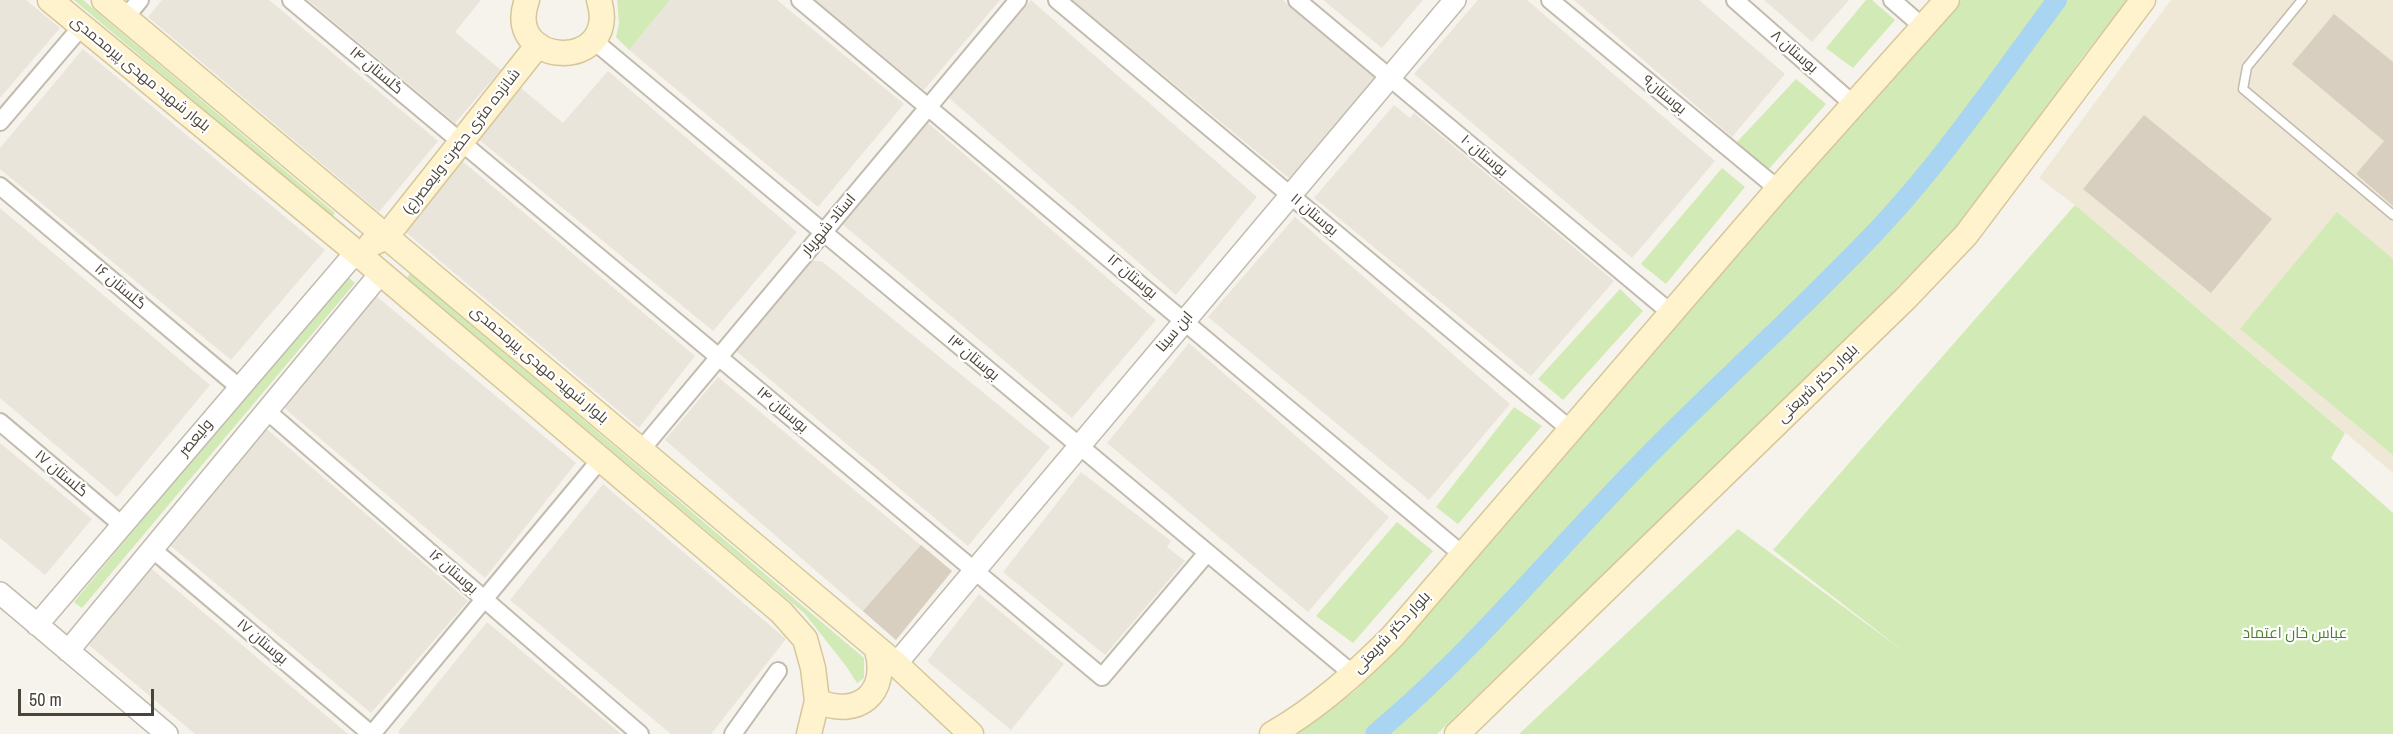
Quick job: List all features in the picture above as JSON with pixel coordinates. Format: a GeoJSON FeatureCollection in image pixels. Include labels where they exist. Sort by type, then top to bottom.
{"type":"FeatureCollection","features":[{"type":"Feature","properties":{"kind":"main road","name":"بلوار شهید مهدی پیرمحمدی"},"geometry":{"type":"LineString","coordinates":[[50,0],[356,252],[781,612],[805,639],[813,668],[817,701]]}},
{"type":"Feature","properties":{"kind":"main road","name":"بلوار شهید مهدی پیرمحمدی"},"geometry":{"type":"LineString","coordinates":[[104,0],[133,9],[385,238],[887,657],[971,734]]}},
{"type":"Feature","properties":{"kind":"main road"},"geometry":{"type":"LineString","coordinates":[[527,0],[525,28],[538,45],[546,51],[566,54],[576,52],[593,40],[602,21],[599,0]]}},
{"type":"Feature","properties":{"kind":"main road","name":"بلوار دکتر شریعتی"},"geometry":{"type":"LineString","coordinates":[[1272,734],[1299,718],[1354,675],[1392,637],[1778,189],[1947,0]]}},
{"type":"Feature","properties":{"kind":"main road","name":"بلوار دکتر شریعتی"},"geometry":{"type":"LineString","coordinates":[[1456,734],[1907,297],[1966,235],[2143,0]]}},
{"type":"Feature","properties":{"kind":"main road","name":"شانزده متری حضرت ولیعصر(ع)"},"geometry":{"type":"LineString","coordinates":[[385,238],[538,45]]}},
{"type":"Feature","properties":{"kind":"main road"},"geometry":{"type":"LineString","coordinates":[[356,252],[385,238]]}},
{"type":"Feature","properties":{"kind":"main road"},"geometry":{"type":"LineString","coordinates":[[380,274],[385,238]]}},
{"type":"Feature","properties":{"kind":"main road"},"geometry":{"type":"LineString","coordinates":[[809,734],[817,701],[831,707],[846,708],[861,703],[873,693],[880,680],[882,664],[887,657]]}},
{"type":"Feature","properties":{"kind":"street","name":"گلستان ۱۴"},"geometry":{"type":"LineString","coordinates":[[291,0],[462,142]]}},
{"type":"Feature","properties":{"kind":"street","name":"بوستان ۱۲"},"geometry":{"type":"LineString","coordinates":[[800,0],[1463,555]]}},
{"type":"Feature","properties":{"kind":"street","name":"استاد شهریار"},"geometry":{"type":"LineString","coordinates":[[641,450],[1018,0]]}},
{"type":"Feature","properties":{"kind":"street","name":"بوستان ۱۱"},"geometry":{"type":"LineString","coordinates":[[1057,0],[1571,430]]}},
{"type":"Feature","properties":{"kind":"street","name":"بوستان ۱۰"},"geometry":{"type":"LineString","coordinates":[[1298,0],[1671,313]]}},
{"type":"Feature","properties":{"kind":"street","name":"ابن سینا"},"geometry":{"type":"LineString","coordinates":[[887,657],[975,571],[1455,0]]}},
{"type":"Feature","properties":{"kind":"street","name":"بوستان۹"},"geometry":{"type":"LineString","coordinates":[[1550,0],[1778,189]]}},
{"type":"Feature","properties":{"kind":"street","name":"بوستان ۸"},"geometry":{"type":"LineString","coordinates":[[1735,0],[1853,104]]}},
{"type":"Feature","properties":{"kind":"street"},"geometry":{"type":"LineString","coordinates":[[1892,0],[1922,26]]}},
{"type":"Feature","properties":{"kind":"street"},"geometry":{"type":"LineString","coordinates":[[0,122],[82,26]]}},
{"type":"Feature","properties":{"kind":"street","name":"بوستان ۱۳"},"geometry":{"type":"LineString","coordinates":[[593,40],[1354,675]]}},
{"type":"Feature","properties":{"kind":"street","name":"بوستان ۱۴"},"geometry":{"type":"LineString","coordinates":[[462,142],[1102,677],[1207,552]]}},
{"type":"Feature","properties":{"kind":"street","name":"گلستان ۱۶"},"geometry":{"type":"LineString","coordinates":[[0,186],[240,388]]}},
{"type":"Feature","properties":{"kind":"street","name":"ولیعصر"},"geometry":{"type":"LineString","coordinates":[[37,625],[356,252]]}},
{"type":"Feature","properties":{"kind":"street"},"geometry":{"type":"LineString","coordinates":[[68,651],[380,274]]}},
{"type":"Feature","properties":{"kind":"street","name":"بوستان ۱۶"},"geometry":{"type":"LineString","coordinates":[[267,411],[640,734]]}},
{"type":"Feature","properties":{"kind":"street","name":"گلستان ۱۷"},"geometry":{"type":"LineString","coordinates":[[0,422],[122,525]]}},
{"type":"Feature","properties":{"kind":"street"},"geometry":{"type":"LineString","coordinates":[[372,734],[600,460]]}},
{"type":"Feature","properties":{"kind":"street","name":"بوستان ۱۷"},"geometry":{"type":"LineString","coordinates":[[152,549],[372,734]]}},
{"type":"Feature","properties":{"kind":"street"},"geometry":{"type":"LineString","coordinates":[[0,593],[167,734]]}},
{"type":"Feature","properties":{"kind":"street"},"geometry":{"type":"LineString","coordinates":[[733,734],[778,671]]}},
{"type":"Feature","properties":{"kind":"lane"},"geometry":{"type":"LineString","coordinates":[[2302,0],[2247,67],[2243,89],[2393,215]]}},
{"type":"Feature","properties":{"kind":"shaded area"},"geometry":{"type":"Polygon","coordinates":[[[0,0],[26,0],[60,28],[0,98],[0,0]]]}},
{"type":"Feature","properties":{"kind":"shaded area"},"geometry":{"type":"Polygon","coordinates":[[[162,0],[269,0],[438,141],[379,212],[148,17],[162,0]]]}},
{"type":"Feature","properties":{"kind":"shaded area"},"geometry":{"type":"Polygon","coordinates":[[[308,0],[481,0],[455,32],[501,70],[455,123],[308,0]]]}},
{"type":"Feature","properties":{"kind":"shaded area"},"geometry":{"type":"Polygon","coordinates":[[[670,0],[777,0],[904,104],[818,207],[629,50],[670,0]]]}},
{"type":"Feature","properties":{"kind":"shaded area"},"geometry":{"type":"Polygon","coordinates":[[[815,0],[1000,0],[924,90],[815,0]]]}},
{"type":"Feature","properties":{"kind":"shaded area"},"geometry":{"type":"Polygon","coordinates":[[[1031,0],[1257,197],[1176,295],[949,98],[1031,0]]]}},
{"type":"Feature","properties":{"kind":"shaded area"},"geometry":{"type":"Polygon","coordinates":[[[1072,0],[1283,0],[1376,78],[1290,179],[1072,0]]]}},
{"type":"Feature","properties":{"kind":"shaded area"},"geometry":{"type":"Polygon","coordinates":[[[1323,0],[1423,0],[1382,48],[1323,0]]]}},
{"type":"Feature","properties":{"kind":"shaded area"},"geometry":{"type":"Polygon","coordinates":[[[1478,0],[1527,0],[1715,161],[1632,258],[1414,74],[1478,0]]]}},
{"type":"Feature","properties":{"kind":"shaded area"},"geometry":{"type":"Polygon","coordinates":[[[1574,0],[1699,0],[1785,74],[1732,137],[1574,0]]]}},
{"type":"Feature","properties":{"kind":"shaded area"},"geometry":{"type":"Polygon","coordinates":[[[1764,0],[1849,0],[1812,42],[1764,0]]]}},
{"type":"Feature","properties":{"kind":"shaded area"},"geometry":{"type":"Polygon","coordinates":[[[2171,0],[2393,0],[2393,473],[2075,205],[2039,178],[2171,0]]]}},
{"type":"Feature","properties":{"kind":"shaded area"},"geometry":{"type":"Polygon","coordinates":[[[83,49],[325,250],[231,360],[0,169],[0,148],[83,49]]]}},
{"type":"Feature","properties":{"kind":"shaded area"},"geometry":{"type":"Polygon","coordinates":[[[608,71],[797,232],[713,331],[477,138],[521,88],[563,123],[608,71]]]}},
{"type":"Feature","properties":{"kind":"shaded area"},"geometry":{"type":"Polygon","coordinates":[[[1394,105],[1410,118],[1414,113],[1614,281],[1531,376],[1314,198],[1394,105]]]}},
{"type":"Feature","properties":{"kind":"shaded area"},"geometry":{"type":"Polygon","coordinates":[[[928,123],[1156,320],[1072,418],[841,223],[928,123]]]}},
{"type":"Feature","properties":{"kind":"shaded area"},"geometry":{"type":"Polygon","coordinates":[[[461,160],[695,356],[639,428],[403,230],[461,160]]]}},
{"type":"Feature","properties":{"kind":"shaded area"},"geometry":{"type":"Polygon","coordinates":[[[0,208],[210,385],[117,497],[0,398],[0,208]]]}},
{"type":"Feature","properties":{"kind":"shaded area"},"geometry":{"type":"Polygon","coordinates":[[[1295,217],[1510,404],[1429,500],[1208,317],[1295,217]]]}},
{"type":"Feature","properties":{"kind":"shaded area"},"geometry":{"type":"Polygon","coordinates":[[[811,260],[823,262],[1050,447],[968,546],[736,351],[811,260]]]}},
{"type":"Feature","properties":{"kind":"shaded area"},"geometry":{"type":"Polygon","coordinates":[[[375,295],[576,463],[485,578],[283,407],[375,295]]]}},
{"type":"Feature","properties":{"kind":"shaded area"},"geometry":{"type":"Polygon","coordinates":[[[1189,343],[1389,517],[1308,612],[1107,443],[1189,343]]]}},
{"type":"Feature","properties":{"kind":"shaded area"},"geometry":{"type":"Polygon","coordinates":[[[718,377],[952,571],[896,640],[665,440],[718,377]]]}},
{"type":"Feature","properties":{"kind":"shaded area"},"geometry":{"type":"Polygon","coordinates":[[[262,425],[468,601],[371,713],[166,542],[262,425]]]}},
{"type":"Feature","properties":{"kind":"shaded area"},"geometry":{"type":"Polygon","coordinates":[[[0,443],[92,519],[45,575],[0,538],[0,443]]]}},
{"type":"Feature","properties":{"kind":"shaded area"},"geometry":{"type":"Polygon","coordinates":[[[1081,472],[1171,541],[1167,547],[1185,561],[1105,655],[1003,572],[1081,472]]]}},
{"type":"Feature","properties":{"kind":"shaded area"},"geometry":{"type":"Polygon","coordinates":[[[603,484],[786,639],[711,734],[671,734],[510,600],[603,484]]]}},
{"type":"Feature","properties":{"kind":"shaded area"},"geometry":{"type":"Polygon","coordinates":[[[147,565],[348,734],[195,734],[89,645],[147,565]]]}},
{"type":"Feature","properties":{"kind":"shaded area"},"geometry":{"type":"Polygon","coordinates":[[[979,594],[1064,664],[1011,730],[927,661],[979,594]]]}},
{"type":"Feature","properties":{"kind":"shaded area"},"geometry":{"type":"Polygon","coordinates":[[[487,622],[621,734],[400,734],[398,732],[487,622]]]}},
{"type":"Feature","properties":{"kind":"green space"},"geometry":{"type":"Polygon","coordinates":[[[74,0],[83,0],[335,213],[332,218],[74,0]]]}},
{"type":"Feature","properties":{"kind":"green space"},"geometry":{"type":"Polygon","coordinates":[[[617,0],[670,0],[629,50],[616,37],[619,23],[617,0]]]}},
{"type":"Feature","properties":{"kind":"green space"},"geometry":{"type":"Polygon","coordinates":[[[1866,0],[1872,0],[1895,20],[1853,68],[1826,48],[1866,0]]]}},
{"type":"Feature","properties":{"kind":"green space"},"geometry":{"type":"Polygon","coordinates":[[[1962,0],[2128,0],[2081,59],[1968,216],[1823,363],[1437,734],[1297,734],[1355,691],[1417,627],[1812,169],[1962,0]]]}},
{"type":"Feature","properties":{"kind":"green space"},"geometry":{"type":"Polygon","coordinates":[[[1796,79],[1826,104],[1768,170],[1737,142],[1796,79]]]}},
{"type":"Feature","properties":{"kind":"green space"},"geometry":{"type":"Polygon","coordinates":[[[1722,168],[1745,187],[1666,284],[1641,264],[1722,168]]]}},
{"type":"Feature","properties":{"kind":"green space","name":"عباس خان اعتماد"},"geometry":{"type":"Polygon","coordinates":[[[2075,205],[2345,433],[2331,458],[2393,513],[2393,734],[1519,734],[1738,529],[1906,653],[1773,550],[2075,205]]]}},
{"type":"Feature","properties":{"kind":"green space"},"geometry":{"type":"Polygon","coordinates":[[[2337,212],[2393,259],[2393,455],[2240,329],[2337,212]]]}},
{"type":"Feature","properties":{"kind":"green space"},"geometry":{"type":"Polygon","coordinates":[[[410,273],[864,658],[864,678],[857,683],[805,614],[407,278],[410,273]]]}},
{"type":"Feature","properties":{"kind":"green space"},"geometry":{"type":"Polygon","coordinates":[[[346,275],[355,283],[82,608],[74,602],[346,275]]]}},
{"type":"Feature","properties":{"kind":"green space"},"geometry":{"type":"Polygon","coordinates":[[[1620,289],[1643,311],[1563,400],[1538,379],[1620,289]]]}},
{"type":"Feature","properties":{"kind":"green space"},"geometry":{"type":"Polygon","coordinates":[[[1514,407],[1542,426],[1458,524],[1436,507],[1514,407]]]}},
{"type":"Feature","properties":{"kind":"green space"},"geometry":{"type":"Polygon","coordinates":[[[1397,522],[1433,551],[1353,643],[1316,616],[1397,522]]]}},
{"type":"Feature","properties":{"kind":"building"},"geometry":{"type":"Polygon","coordinates":[[[2334,14],[2393,62],[2393,206],[2356,174],[2384,141],[2292,64],[2334,14]]]}},
{"type":"Feature","properties":{"kind":"building"},"geometry":{"type":"Polygon","coordinates":[[[2144,115],[2272,219],[2211,293],[2083,189],[2144,115]]]}},
{"type":"Feature","properties":{"kind":"building"},"geometry":{"type":"Polygon","coordinates":[[[921,545],[952,571],[896,640],[863,611],[921,545]]]}},
{"type":"Feature","properties":{"kind":"waterway"},"geometry":{"type":"LineString","coordinates":[[1375,734],[1411,703],[1478,637],[1640,464],[1890,217],[1964,126],[2057,0]]}}]}
